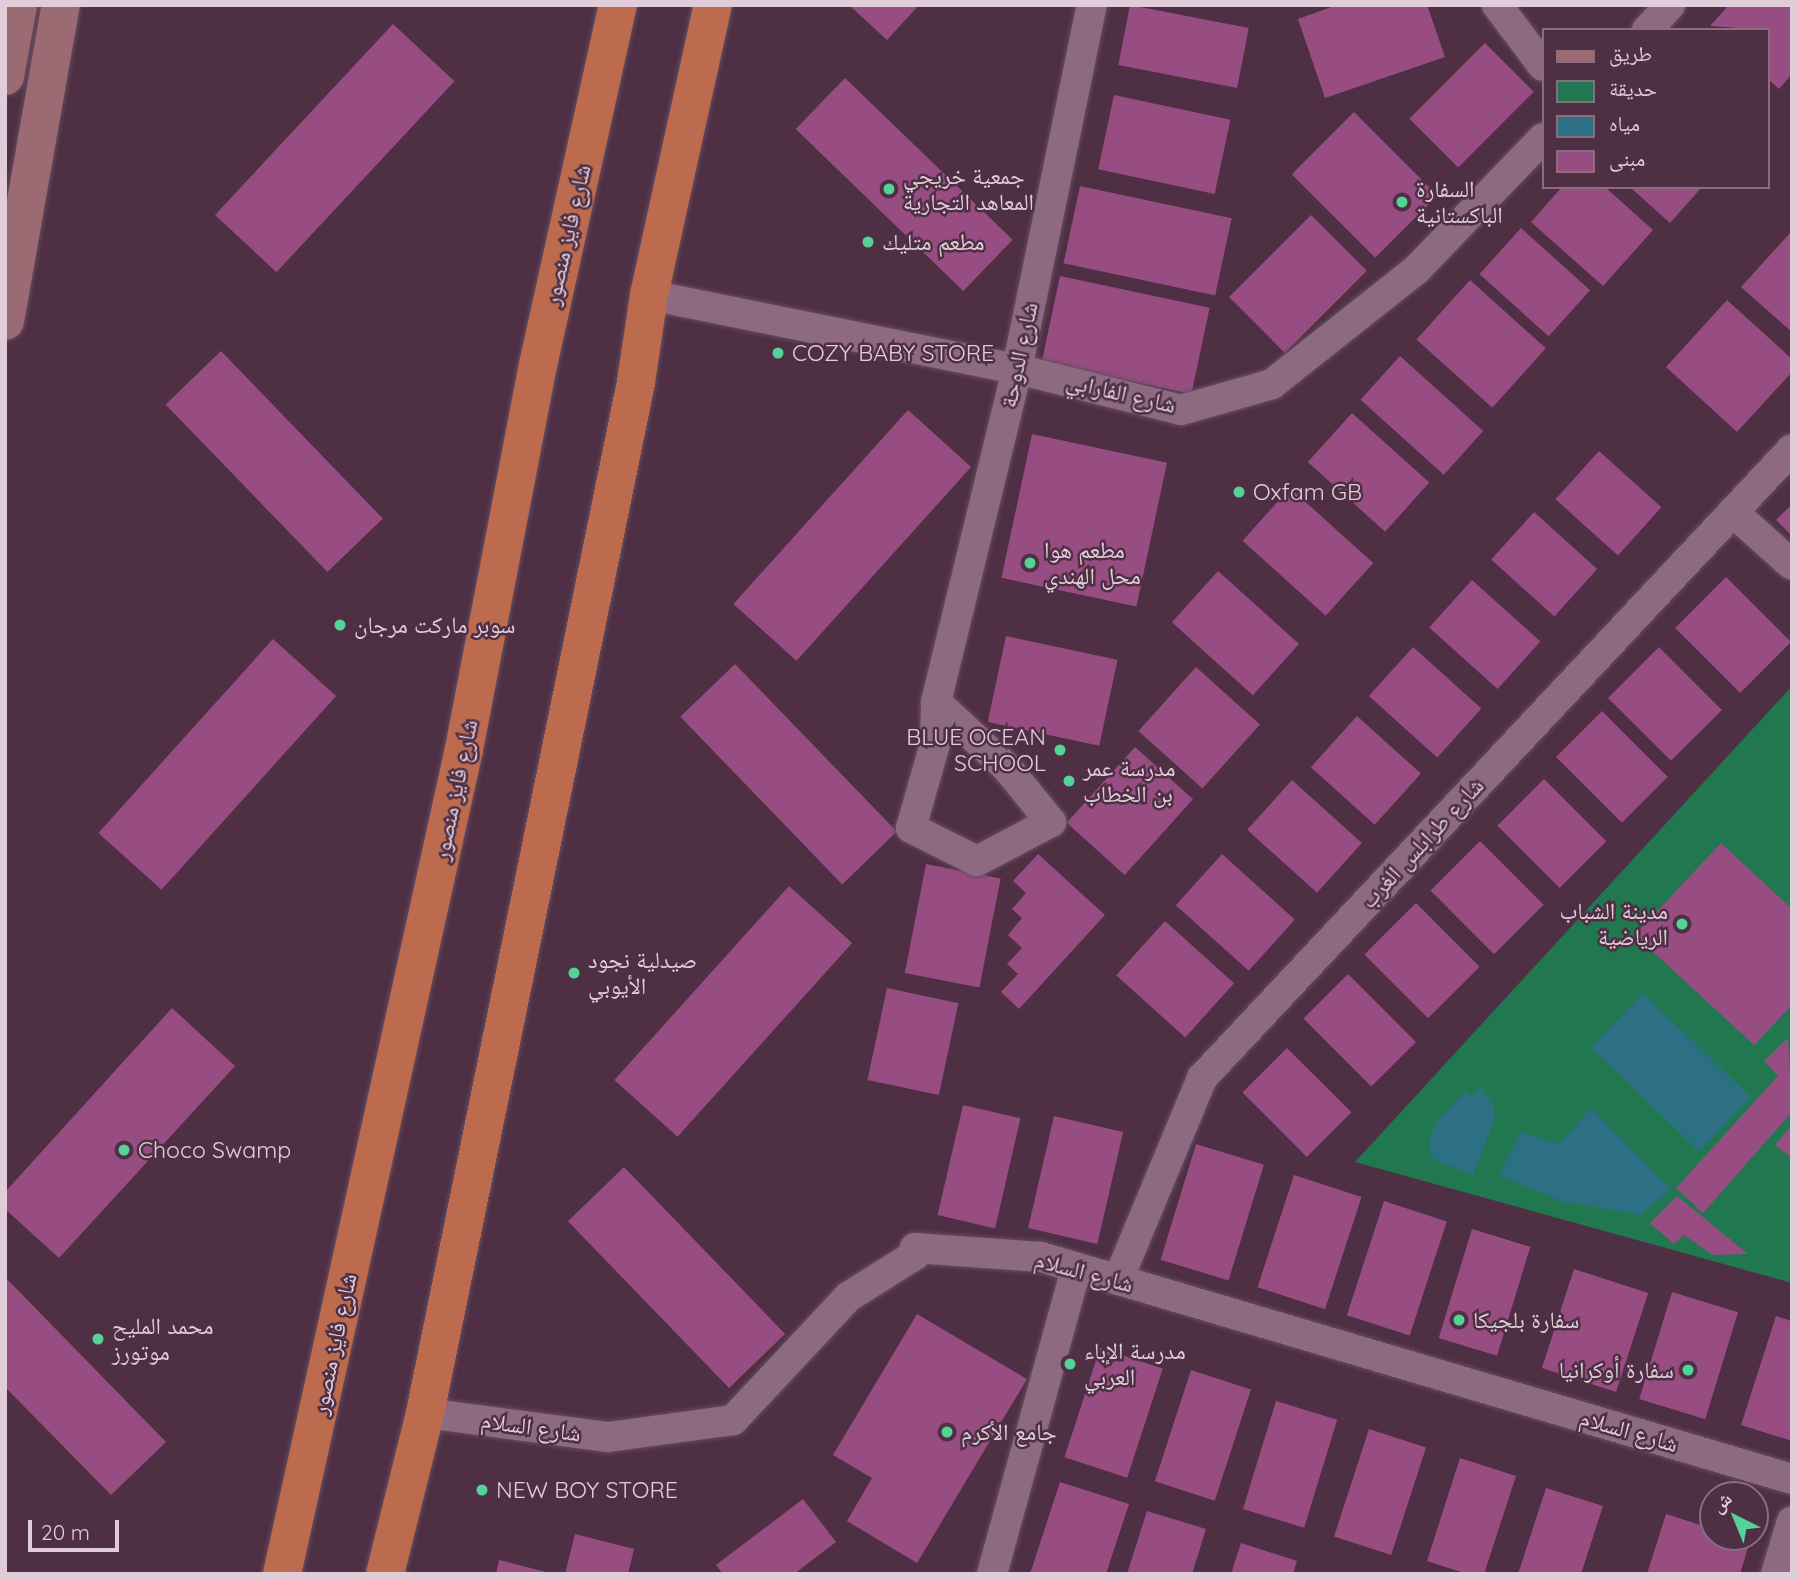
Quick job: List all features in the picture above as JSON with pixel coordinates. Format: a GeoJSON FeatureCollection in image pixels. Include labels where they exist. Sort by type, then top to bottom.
{"type":"FeatureCollection","features":[{"type":"Feature","properties":{"kind":"highway","name":"شارع فايز منصور"},"geometry":{"type":"LineString","coordinates":[[285,1560],[464,749],[538,365],[618,5]]}},
{"type":"Feature","properties":{"kind":"highway"},"geometry":{"type":"LineString","coordinates":[[385,1574],[425,1413],[631,410],[649,295],[713,5]]}},
{"type":"Feature","properties":{"kind":"main road"},"geometry":{"type":"LineString","coordinates":[[5,76],[18,5]]}},
{"type":"Feature","properties":{"kind":"main road"},"geometry":{"type":"LineString","coordinates":[[5,321],[61,5]]}},
{"type":"Feature","properties":{"kind":"main road"},"geometry":{"type":"LineString","coordinates":[[263,1574],[285,1560]]}},
{"type":"Feature","properties":{"kind":"street","name":"شارع الدوحة"},"geometry":{"type":"LineString","coordinates":[[936,702],[1007,768],[1051,822],[977,861],[911,828],[935,744],[936,702],[1017,369],[1091,5]]}},
{"type":"Feature","properties":{"kind":"street"},"geometry":{"type":"LineString","coordinates":[[1497,5],[1542,65]]}},
{"type":"Feature","properties":{"kind":"street"},"geometry":{"type":"LineString","coordinates":[[1649,28],[1670,5]]}},
{"type":"Feature","properties":{"kind":"street","name":"شارع الفارابي"},"geometry":{"type":"LineString","coordinates":[[649,295],[1017,369],[1181,410],[1272,384],[1416,270],[1542,139]]}},
{"type":"Feature","properties":{"kind":"street","name":"شارع طرابلس الغرب"},"geometry":{"type":"LineString","coordinates":[[1118,1280],[1202,1078],[1792,449]]}},
{"type":"Feature","properties":{"kind":"street"},"geometry":{"type":"LineString","coordinates":[[1733,512],[1792,565]]}},
{"type":"Feature","properties":{"kind":"street","name":"شارع السلام"},"geometry":{"type":"LineString","coordinates":[[425,1413],[608,1437],[733,1420],[848,1297],[915,1255],[915,1248],[1041,1257],[1792,1479]]}},
{"type":"Feature","properties":{"kind":"street"},"geometry":{"type":"LineString","coordinates":[[992,1574],[1076,1268]]}},
{"type":"Feature","properties":{"kind":"street"},"geometry":{"type":"LineString","coordinates":[[1776,1574],[1792,1521]]}},
{"type":"Feature","properties":{"kind":"green space","name":"مدينة الشباب الرياضية"},"geometry":{"type":"Polygon","coordinates":[[[1792,686],[1792,1283],[1355,1162],[1792,686]]]}},
{"type":"Feature","properties":{"kind":"water"},"geometry":{"type":"Polygon","coordinates":[[[1643,993],[1751,1097],[1699,1151],[1591,1047],[1643,993]]]}},
{"type":"Feature","properties":{"kind":"water"},"geometry":{"type":"Polygon","coordinates":[[[1480,1086],[1493,1106],[1495,1118],[1473,1175],[1434,1160],[1428,1143],[1435,1124],[1466,1090],[1472,1098],[1480,1086]]]}},
{"type":"Feature","properties":{"kind":"water"},"geometry":{"type":"Polygon","coordinates":[[[1591,1108],[1671,1189],[1641,1215],[1562,1201],[1499,1176],[1520,1132],[1559,1144],[1591,1108]]]}},
{"type":"Feature","properties":{"kind":"building"},"geometry":{"type":"Polygon","coordinates":[[[849,5],[919,5],[887,40],[849,5]]]}},
{"type":"Feature","properties":{"kind":"building"},"geometry":{"type":"Polygon","coordinates":[[[1130,5],[1249,28],[1237,88],[1118,65],[1130,5]]]}},
{"type":"Feature","properties":{"kind":"building"},"geometry":{"type":"Polygon","coordinates":[[[1337,5],[1427,5],[1445,57],[1325,98],[1298,19],[1337,5]]]}},
{"type":"Feature","properties":{"kind":"building"},"geometry":{"type":"Polygon","coordinates":[[[1729,5],[1792,5],[1792,74],[1779,89],[1769,80],[1769,28],[1710,26],[1729,5]]]}},
{"type":"Feature","properties":{"kind":"building"},"geometry":{"type":"Polygon","coordinates":[[[393,24],[454,81],[276,272],[215,215],[393,24]]]}},
{"type":"Feature","properties":{"kind":"building"},"geometry":{"type":"Polygon","coordinates":[[[1485,43],[1534,92],[1458,167],[1409,119],[1485,43]]]}},
{"type":"Feature","properties":{"kind":"building"},"geometry":{"type":"Polygon","coordinates":[[[845,78],[1013,240],[963,291],[796,129],[845,78]]]}},
{"type":"Feature","properties":{"kind":"building"},"geometry":{"type":"Polygon","coordinates":[[[1114,95],[1230,120],[1215,194],[1098,169],[1114,95]]]}},
{"type":"Feature","properties":{"kind":"building"},"geometry":{"type":"Polygon","coordinates":[[[1354,112],[1437,195],[1375,258],[1292,174],[1354,112]]]}},
{"type":"Feature","properties":{"kind":"building"},"geometry":{"type":"Polygon","coordinates":[[[1080,186],[1232,218],[1215,295],[1064,263],[1080,186]]]}},
{"type":"Feature","properties":{"kind":"building"},"geometry":{"type":"Polygon","coordinates":[[[1560,189],[1607,189],[1653,230],[1603,286],[1531,222],[1560,189]]]}},
{"type":"Feature","properties":{"kind":"building"},"geometry":{"type":"Polygon","coordinates":[[[1632,189],[1700,189],[1670,223],[1632,189]]]}},
{"type":"Feature","properties":{"kind":"building"},"geometry":{"type":"Polygon","coordinates":[[[1311,215],[1367,271],[1285,353],[1229,297],[1311,215]]]}},
{"type":"Feature","properties":{"kind":"building"},"geometry":{"type":"Polygon","coordinates":[[[1521,228],[1590,290],[1549,336],[1480,274],[1521,228]]]}},
{"type":"Feature","properties":{"kind":"building"},"geometry":{"type":"Polygon","coordinates":[[[1790,233],[1792,235],[1792,332],[1741,287],[1790,233]]]}},
{"type":"Feature","properties":{"kind":"building"},"geometry":{"type":"Polygon","coordinates":[[[1060,276],[1210,308],[1191,394],[1042,362],[1060,276]]]}},
{"type":"Feature","properties":{"kind":"building"},"geometry":{"type":"Polygon","coordinates":[[[1470,280],[1546,348],[1492,408],[1416,339],[1470,280]]]}},
{"type":"Feature","properties":{"kind":"building"},"geometry":{"type":"Polygon","coordinates":[[[1727,300],[1792,359],[1792,372],[1737,432],[1666,367],[1727,300]]]}},
{"type":"Feature","properties":{"kind":"building"},"geometry":{"type":"Polygon","coordinates":[[[221,351],[383,519],[327,572],[166,404],[221,351]]]}},
{"type":"Feature","properties":{"kind":"building"},"geometry":{"type":"Polygon","coordinates":[[[1400,356],[1483,431],[1444,475],[1361,400],[1400,356]]]}},
{"type":"Feature","properties":{"kind":"building"},"geometry":{"type":"Polygon","coordinates":[[[908,410],[971,467],[797,661],[733,604],[908,410]]]}},
{"type":"Feature","properties":{"kind":"building"},"geometry":{"type":"Polygon","coordinates":[[[1352,413],[1429,483],[1385,532],[1308,462],[1352,413]]]}},
{"type":"Feature","properties":{"kind":"building"},"geometry":{"type":"Polygon","coordinates":[[[1032,434],[1167,463],[1136,606],[1001,578],[1032,434]]]}},
{"type":"Feature","properties":{"kind":"building"},"geometry":{"type":"Polygon","coordinates":[[[1599,451],[1661,507],[1618,556],[1556,499],[1599,451]]]}},
{"type":"Feature","properties":{"kind":"building"},"geometry":{"type":"Polygon","coordinates":[[[1290,488],[1373,563],[1326,616],[1242,541],[1290,488]]]}},
{"type":"Feature","properties":{"kind":"building"},"geometry":{"type":"Polygon","coordinates":[[[1792,504],[1792,536],[1776,520],[1792,504]]]}},
{"type":"Feature","properties":{"kind":"building"},"geometry":{"type":"Polygon","coordinates":[[[1534,512],[1597,569],[1554,616],[1491,560],[1534,512]]]}},
{"type":"Feature","properties":{"kind":"building"},"geometry":{"type":"Polygon","coordinates":[[[1218,571],[1299,644],[1253,695],[1172,622],[1218,571]]]}},
{"type":"Feature","properties":{"kind":"building"},"geometry":{"type":"Polygon","coordinates":[[[1726,577],[1791,642],[1740,693],[1675,628],[1726,577]]]}},
{"type":"Feature","properties":{"kind":"building"},"geometry":{"type":"Polygon","coordinates":[[[1472,580],[1540,642],[1498,689],[1429,628],[1472,580]]]}},
{"type":"Feature","properties":{"kind":"building"},"geometry":{"type":"Polygon","coordinates":[[[1006,636],[1118,660],[1099,746],[988,722],[1006,636]]]}},
{"type":"Feature","properties":{"kind":"building"},"geometry":{"type":"Polygon","coordinates":[[[273,639],[336,696],[162,890],[98,833],[273,639]]]}},
{"type":"Feature","properties":{"kind":"building"},"geometry":{"type":"Polygon","coordinates":[[[1413,647],[1481,709],[1437,758],[1369,696],[1413,647]]]}},
{"type":"Feature","properties":{"kind":"building"},"geometry":{"type":"Polygon","coordinates":[[[1659,647],[1722,710],[1671,761],[1608,698],[1659,647]]]}},
{"type":"Feature","properties":{"kind":"building"},"geometry":{"type":"Polygon","coordinates":[[[735,664],[897,832],[842,884],[680,717],[735,664]]]}},
{"type":"Feature","properties":{"kind":"building"},"geometry":{"type":"Polygon","coordinates":[[[1196,667],[1260,725],[1202,788],[1138,731],[1196,667]]]}},
{"type":"Feature","properties":{"kind":"building"},"geometry":{"type":"Polygon","coordinates":[[[1602,711],[1668,777],[1622,823],[1556,757],[1602,711]]]}},
{"type":"Feature","properties":{"kind":"building"},"geometry":{"type":"Polygon","coordinates":[[[1357,716],[1421,774],[1375,825],[1311,767],[1357,716]]]}},
{"type":"Feature","properties":{"kind":"building"},"geometry":{"type":"Polygon","coordinates":[[[1135,747],[1193,799],[1125,875],[1067,823],[1135,747]]]}},
{"type":"Feature","properties":{"kind":"building"},"geometry":{"type":"Polygon","coordinates":[[[1544,779],[1606,841],[1560,888],[1497,826],[1544,779]]]}},
{"type":"Feature","properties":{"kind":"building"},"geometry":{"type":"Polygon","coordinates":[[[1292,780],[1362,843],[1317,893],[1247,830],[1292,780]]]}},
{"type":"Feature","properties":{"kind":"building"},"geometry":{"type":"Polygon","coordinates":[[[1480,841],[1544,905],[1494,954],[1431,890],[1480,841]]]}},
{"type":"Feature","properties":{"kind":"building"},"geometry":{"type":"Polygon","coordinates":[[[1721,843],[1792,909],[1792,1005],[1754,1045],[1635,935],[1721,843]]]}},
{"type":"Feature","properties":{"kind":"building"},"geometry":{"type":"Polygon","coordinates":[[[1038,854],[1105,915],[1019,1009],[1001,992],[1018,974],[1007,964],[1022,948],[1008,935],[1022,918],[1012,909],[1026,893],[1013,881],[1038,854]]]}},
{"type":"Feature","properties":{"kind":"building"},"geometry":{"type":"Polygon","coordinates":[[[1222,854],[1295,920],[1249,971],[1176,905],[1222,854]]]}},
{"type":"Feature","properties":{"kind":"building"},"geometry":{"type":"Polygon","coordinates":[[[926,864],[1001,879],[979,987],[905,973],[926,864]]]}},
{"type":"Feature","properties":{"kind":"building"},"geometry":{"type":"Polygon","coordinates":[[[789,886],[852,943],[678,1137],[614,1080],[789,886]]]}},
{"type":"Feature","properties":{"kind":"building"},"geometry":{"type":"Polygon","coordinates":[[[1416,903],[1480,967],[1428,1018],[1364,955],[1416,903]]]}},
{"type":"Feature","properties":{"kind":"building"},"geometry":{"type":"Polygon","coordinates":[[[1165,921],[1234,983],[1185,1037],[1116,975],[1165,921]]]}},
{"type":"Feature","properties":{"kind":"building"},"geometry":{"type":"Polygon","coordinates":[[[1348,974],[1416,1042],[1371,1086],[1303,1019],[1348,974]]]}},
{"type":"Feature","properties":{"kind":"building"},"geometry":{"type":"Polygon","coordinates":[[[887,988],[958,1003],[939,1095],[867,1080],[887,988]]]}},
{"type":"Feature","properties":{"kind":"building"},"geometry":{"type":"Polygon","coordinates":[[[172,1008],[235,1066],[59,1258],[5,1209],[5,1192],[172,1008]]]}},
{"type":"Feature","properties":{"kind":"building"},"geometry":{"type":"Polygon","coordinates":[[[1788,1038],[1792,1112],[1703,1213],[1676,1188],[1778,1076],[1764,1061],[1788,1038]]]}},
{"type":"Feature","properties":{"kind":"building"},"geometry":{"type":"Polygon","coordinates":[[[1287,1048],[1351,1112],[1307,1157],[1242,1093],[1287,1048]]]}},
{"type":"Feature","properties":{"kind":"building"},"geometry":{"type":"Polygon","coordinates":[[[963,1105],[1020,1118],[995,1228],[938,1215],[963,1105]]]}},
{"type":"Feature","properties":{"kind":"building"},"geometry":{"type":"Polygon","coordinates":[[[1054,1116],[1123,1132],[1097,1244],[1028,1228],[1054,1116]]]}},
{"type":"Feature","properties":{"kind":"building"},"geometry":{"type":"Polygon","coordinates":[[[1792,1125],[1792,1158],[1775,1145],[1792,1125]]]}},
{"type":"Feature","properties":{"kind":"building"},"geometry":{"type":"Polygon","coordinates":[[[1196,1144],[1264,1165],[1229,1280],[1161,1260],[1196,1144]]]}},
{"type":"Feature","properties":{"kind":"building"},"geometry":{"type":"Polygon","coordinates":[[[624,1167],[785,1334],[729,1388],[568,1221],[624,1167]]]}},
{"type":"Feature","properties":{"kind":"building"},"geometry":{"type":"Polygon","coordinates":[[[1294,1175],[1362,1197],[1325,1309],[1258,1287],[1294,1175]]]}},
{"type":"Feature","properties":{"kind":"building"},"geometry":{"type":"Polygon","coordinates":[[[1677,1196],[1748,1254],[1713,1255],[1684,1235],[1674,1244],[1650,1223],[1677,1196]]]}},
{"type":"Feature","properties":{"kind":"building"},"geometry":{"type":"Polygon","coordinates":[[[1384,1201],[1447,1221],[1410,1336],[1347,1315],[1384,1201]]]}},
{"type":"Feature","properties":{"kind":"building"},"geometry":{"type":"Polygon","coordinates":[[[1472,1229],[1530,1247],[1497,1356],[1439,1338],[1472,1229]]]}},
{"type":"Feature","properties":{"kind":"building"},"geometry":{"type":"Polygon","coordinates":[[[1574,1269],[1648,1293],[1616,1392],[1542,1368],[1574,1269]]]}},
{"type":"Feature","properties":{"kind":"building"},"geometry":{"type":"Polygon","coordinates":[[[5,1277],[166,1442],[111,1495],[5,1387],[5,1277]]]}},
{"type":"Feature","properties":{"kind":"building"},"geometry":{"type":"Polygon","coordinates":[[[1672,1292],[1738,1312],[1705,1419],[1639,1399],[1672,1292]]]}},
{"type":"Feature","properties":{"kind":"building"},"geometry":{"type":"Polygon","coordinates":[[[917,1314],[1027,1379],[917,1563],[847,1521],[872,1478],[833,1455],[917,1314]]]}},
{"type":"Feature","properties":{"kind":"building"},"geometry":{"type":"Polygon","coordinates":[[[1776,1316],[1792,1321],[1792,1441],[1741,1425],[1776,1316]]]}},
{"type":"Feature","properties":{"kind":"building"},"geometry":{"type":"Polygon","coordinates":[[[1100,1348],[1163,1368],[1127,1478],[1064,1457],[1100,1348]]]}},
{"type":"Feature","properties":{"kind":"building"},"geometry":{"type":"Polygon","coordinates":[[[1191,1370],[1251,1389],[1215,1501],[1155,1481],[1191,1370]]]}},
{"type":"Feature","properties":{"kind":"building"},"geometry":{"type":"Polygon","coordinates":[[[1276,1401],[1337,1420],[1304,1528],[1243,1509],[1276,1401]]]}},
{"type":"Feature","properties":{"kind":"building"},"geometry":{"type":"Polygon","coordinates":[[[1369,1429],[1426,1448],[1391,1555],[1334,1536],[1369,1429]]]}},
{"type":"Feature","properties":{"kind":"building"},"geometry":{"type":"Polygon","coordinates":[[[1460,1458],[1516,1476],[1484,1574],[1467,1574],[1427,1561],[1460,1458]]]}},
{"type":"Feature","properties":{"kind":"building"},"geometry":{"type":"Polygon","coordinates":[[[1060,1482],[1129,1504],[1106,1574],[1030,1574],[1060,1482]]]}},
{"type":"Feature","properties":{"kind":"building"},"geometry":{"type":"Polygon","coordinates":[[[1546,1488],[1603,1506],[1581,1574],[1518,1574],[1546,1488]]]}},
{"type":"Feature","properties":{"kind":"building"},"geometry":{"type":"Polygon","coordinates":[[[803,1499],[836,1542],[794,1574],[723,1574],[716,1565],[803,1499]]]}},
{"type":"Feature","properties":{"kind":"building"},"geometry":{"type":"Polygon","coordinates":[[[1147,1511],[1206,1529],[1192,1574],[1127,1574],[1147,1511]]]}},
{"type":"Feature","properties":{"kind":"building"},"geometry":{"type":"Polygon","coordinates":[[[1666,1514],[1699,1525],[1699,1551],[1747,1551],[1740,1574],[1647,1574],[1666,1514]]]}},
{"type":"Feature","properties":{"kind":"building"},"geometry":{"type":"Polygon","coordinates":[[[575,1534],[634,1549],[628,1574],[565,1574],[575,1534]]]}},
{"type":"Feature","properties":{"kind":"building"},"geometry":{"type":"Polygon","coordinates":[[[1241,1543],[1297,1561],[1293,1574],[1231,1574],[1241,1543]]]}},
{"type":"Feature","properties":{"kind":"building"},"geometry":{"type":"Polygon","coordinates":[[[499,1560],[550,1573],[550,1574],[496,1574],[499,1560]]]}},
{"type":"Feature","properties":{"kind":"place","name":"جمعية خريجي المعاهد التجارية"},"geometry":{"type":"Point","coordinates":[889,189]}},
{"type":"Feature","properties":{"kind":"place","name":"السفارة الباكستانية"},"geometry":{"type":"Point","coordinates":[1402,202]}},
{"type":"Feature","properties":{"kind":"place","name":"مطعم متليك"},"geometry":{"type":"Point","coordinates":[868,242]}},
{"type":"Feature","properties":{"kind":"place","name":"COZY BABY STORE"},"geometry":{"type":"Point","coordinates":[778,353]}},
{"type":"Feature","properties":{"kind":"place","name":"Oxfam GB"},"geometry":{"type":"Point","coordinates":[1239,492]}},
{"type":"Feature","properties":{"kind":"place","name":"مطعم هوا محل الهندي"},"geometry":{"type":"Point","coordinates":[1030,563]}},
{"type":"Feature","properties":{"kind":"place","name":"سوبر ماركت مرجان"},"geometry":{"type":"Point","coordinates":[340,625]}},
{"type":"Feature","properties":{"kind":"place","name":"BLUE OCEAN SCHOOL"},"geometry":{"type":"Point","coordinates":[1060,750]}},
{"type":"Feature","properties":{"kind":"place","name":"مدرسة عمر بن الخطاب"},"geometry":{"type":"Point","coordinates":[1069,781]}},
{"type":"Feature","properties":{"kind":"place","name":"مدينة الشباب الرياضية"},"geometry":{"type":"Point","coordinates":[1682,924]}},
{"type":"Feature","properties":{"kind":"place","name":"صيدلية نجود الأيوبي"},"geometry":{"type":"Point","coordinates":[574,973]}},
{"type":"Feature","properties":{"kind":"place","name":"Choco Swamp"},"geometry":{"type":"Point","coordinates":[124,1150]}},
{"type":"Feature","properties":{"kind":"place","name":"سفارة بلجيكا"},"geometry":{"type":"Point","coordinates":[1459,1320]}},
{"type":"Feature","properties":{"kind":"place","name":"محمد المليح موتورز"},"geometry":{"type":"Point","coordinates":[98,1339]}},
{"type":"Feature","properties":{"kind":"place","name":"مدرسة الإباء العربي"},"geometry":{"type":"Point","coordinates":[1070,1364]}},
{"type":"Feature","properties":{"kind":"place","name":"سفارة أوكرانيا"},"geometry":{"type":"Point","coordinates":[1688,1370]}},
{"type":"Feature","properties":{"kind":"place","name":"جامع الأكرم"},"geometry":{"type":"Point","coordinates":[947,1432]}},
{"type":"Feature","properties":{"kind":"place","name":"NEW BOY STORE"},"geometry":{"type":"Point","coordinates":[482,1490]}}]}
